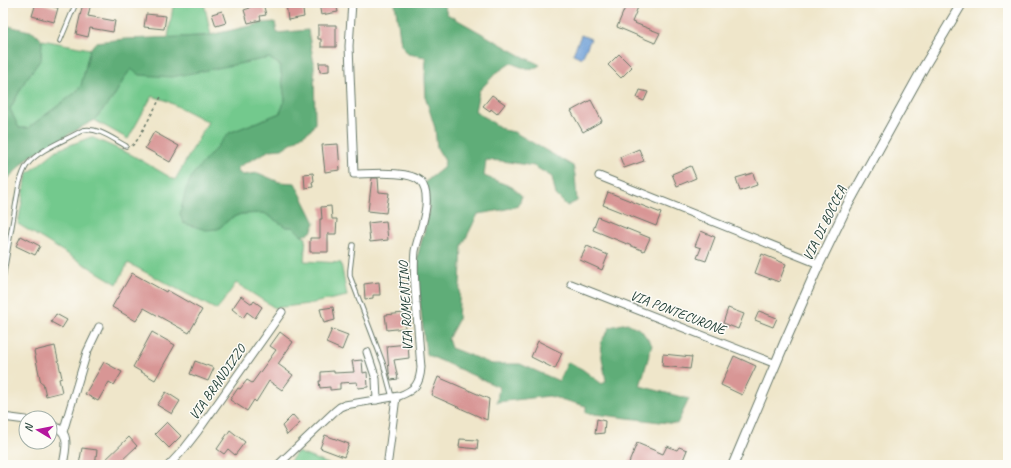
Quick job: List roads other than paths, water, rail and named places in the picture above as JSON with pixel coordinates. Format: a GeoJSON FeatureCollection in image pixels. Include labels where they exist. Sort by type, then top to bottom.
{"type":"FeatureCollection","features":[{"type":"Feature","properties":{"kind":"street","name":"VIA ROMENTINO"},"geometry":{"type":"LineString","coordinates":[[278,465],[340,408],[346,405],[406,394],[412,390],[419,381],[421,374],[414,263],[425,212],[426,194],[422,183],[414,177],[395,174],[354,174],[349,58],[352,3]]}},
{"type":"Feature","properties":{"kind":"street","name":"VIA DI BOCCEA"},"geometry":{"type":"LineString","coordinates":[[733,465],[819,264],[847,206],[925,65],[962,3]]}},
{"type":"Feature","properties":{"kind":"street"},"geometry":{"type":"LineString","coordinates":[[600,176],[819,264]]}},
{"type":"Feature","properties":{"kind":"street","name":"VIA PONTECURONE"},"geometry":{"type":"LineString","coordinates":[[571,284],[776,364]]}},
{"type":"Feature","properties":{"kind":"street","name":"VIA BRANDIZZO"},"geometry":{"type":"LineString","coordinates":[[169,465],[198,431],[282,312]]}},
{"type":"Feature","properties":{"kind":"street"},"geometry":{"type":"LineString","coordinates":[[63,432],[87,352],[99,327]]}},
{"type":"Feature","properties":{"kind":"street"},"geometry":{"type":"LineString","coordinates":[[367,352],[376,378],[377,400]]}},
{"type":"Feature","properties":{"kind":"street"},"geometry":{"type":"LineString","coordinates":[[388,460],[394,397]]}},
{"type":"Feature","properties":{"kind":"street"},"geometry":{"type":"LineString","coordinates":[[3,417],[18,419]]}},
{"type":"Feature","properties":{"kind":"street"},"geometry":{"type":"LineString","coordinates":[[58,428],[65,436],[66,445],[63,465]]}},
{"type":"Feature","properties":{"kind":"lane"},"geometry":{"type":"LineString","coordinates":[[60,42],[76,3]]}},
{"type":"Feature","properties":{"kind":"lane"},"geometry":{"type":"LineString","coordinates":[[3,278],[19,185],[24,170],[30,162],[37,155],[86,129],[97,131],[126,146]]}},
{"type":"Feature","properties":{"kind":"lane"},"geometry":{"type":"LineString","coordinates":[[353,246],[350,276],[383,363],[394,397]]}},
{"type":"Feature","properties":{"kind":"water"},"geometry":{"type":"Polygon","coordinates":[[[581,35],[591,39],[582,58],[573,54],[581,35]]]}}]}
